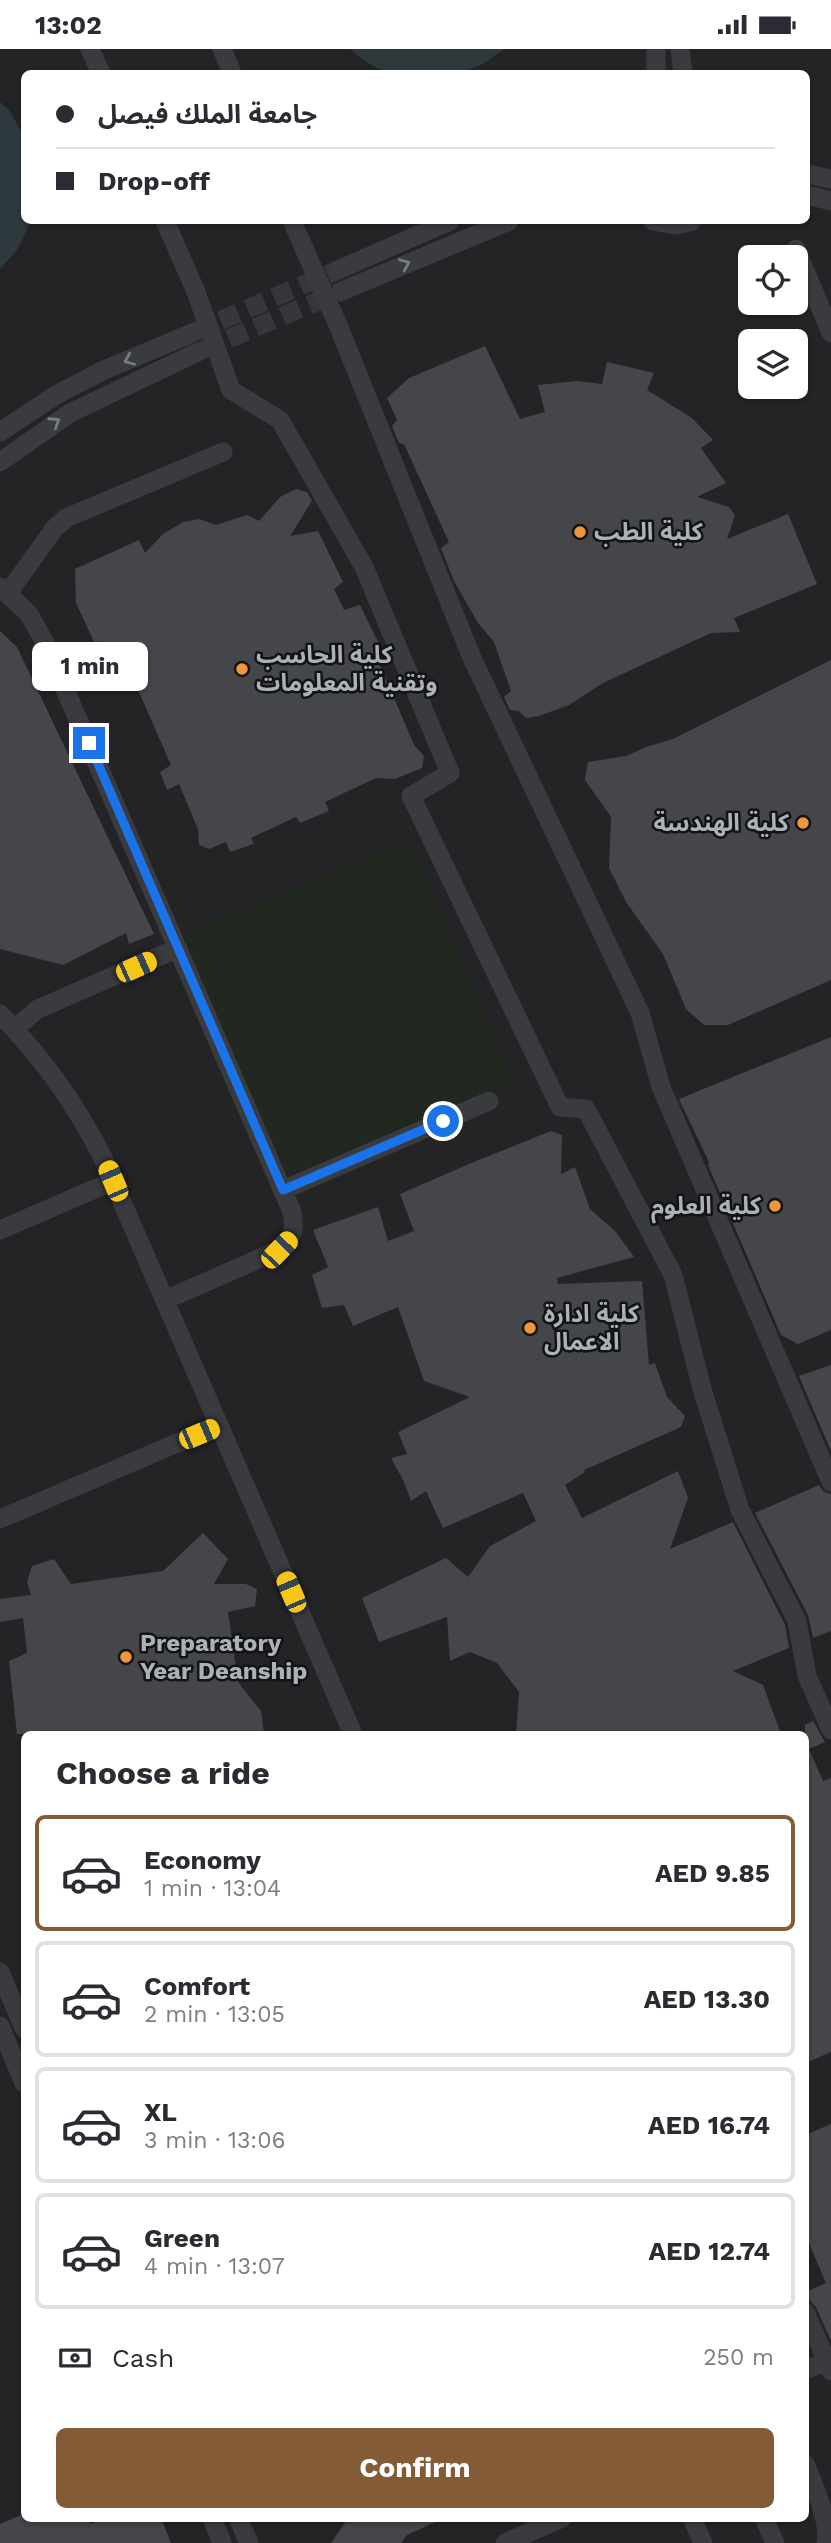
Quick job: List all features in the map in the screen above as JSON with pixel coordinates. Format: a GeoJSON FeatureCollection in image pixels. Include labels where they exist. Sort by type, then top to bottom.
{"type":"FeatureCollection","features":[{"type":"Feature","properties":{"kind":"street"},"geometry":{"type":"LineString","coordinates":[[90,49],[100,70]]}},
{"type":"Feature","properties":{"kind":"street"},"geometry":{"type":"LineString","coordinates":[[222,49],[231,70]]}},
{"type":"Feature","properties":{"kind":"street"},"geometry":{"type":"LineString","coordinates":[[656,49],[656,70]]}},
{"type":"Feature","properties":{"kind":"street"},"geometry":{"type":"LineString","coordinates":[[680,49],[683,70]]}},
{"type":"Feature","properties":{"kind":"street"},"geometry":{"type":"LineString","coordinates":[[810,175],[831,179]]}},
{"type":"Feature","properties":{"kind":"street"},"geometry":{"type":"LineString","coordinates":[[810,196],[831,201]]}},
{"type":"Feature","properties":{"kind":"street"},"geometry":{"type":"LineString","coordinates":[[166,224],[196,292],[231,390],[280,421],[364,567],[450,772],[411,796],[561,1107],[586,1109],[673,1275],[702,1389],[740,1510],[797,1621],[807,1676],[831,1730]]}},
{"type":"Feature","properties":{"kind":"street"},"geometry":{"type":"LineString","coordinates":[[293,224],[338,325],[472,658],[640,1013],[661,1087],[831,1482]]}},
{"type":"Feature","properties":{"kind":"street"},"geometry":{"type":"LineString","coordinates":[[338,270],[443,224]]}},
{"type":"Feature","properties":{"kind":"street"},"geometry":{"type":"LineString","coordinates":[[342,291],[502,224]]}},
{"type":"Feature","properties":{"kind":"street"},"geometry":{"type":"LineString","coordinates":[[808,278],[831,333]]}},
{"type":"Feature","properties":{"kind":"street"},"geometry":{"type":"LineString","coordinates":[[0,432],[102,371],[195,343],[70,412],[0,462]]}},
{"type":"Feature","properties":{"kind":"street"},"geometry":{"type":"LineString","coordinates":[[165,1300],[279,1250],[292,1236],[295,1226],[283,1190],[44,641],[29,614],[4,590],[66,518],[223,452]]}},
{"type":"Feature","properties":{"kind":"street"},"geometry":{"type":"LineString","coordinates":[[14,1029],[38,1009],[178,949]]}},
{"type":"Feature","properties":{"kind":"street"},"geometry":{"type":"LineString","coordinates":[[0,1014],[56,1078],[82,1115],[352,1731]]}},
{"type":"Feature","properties":{"kind":"street"},"geometry":{"type":"LineString","coordinates":[[283,1190],[489,1101]]}},
{"type":"Feature","properties":{"kind":"street"},"geometry":{"type":"LineString","coordinates":[[0,1230],[113,1181]]}},
{"type":"Feature","properties":{"kind":"street"},"geometry":{"type":"LineString","coordinates":[[0,1519],[219,1425]]}},
{"type":"Feature","properties":{"kind":"street"},"geometry":{"type":"LineString","coordinates":[[0,1972],[21,2021]]}},
{"type":"Feature","properties":{"kind":"street"},"geometry":{"type":"LineString","coordinates":[[0,2026],[21,2076]]}},
{"type":"Feature","properties":{"kind":"street"},"geometry":{"type":"LineString","coordinates":[[809,2321],[829,2366],[809,2369]]}},
{"type":"Feature","properties":{"kind":"street"},"geometry":{"type":"LineString","coordinates":[[809,2474],[829,2522],[830,2538],[827,2543]]}},
{"type":"Feature","properties":{"kind":"street"},"geometry":{"type":"LineString","coordinates":[[214,2522],[222,2543]]}},
{"type":"Feature","properties":{"kind":"street"},"geometry":{"type":"LineString","coordinates":[[240,2522],[249,2543]]}},
{"type":"Feature","properties":{"kind":"street"},"geometry":{"type":"LineString","coordinates":[[505,2543],[553,2522]]}},
{"type":"Feature","properties":{"kind":"street"},"geometry":{"type":"LineString","coordinates":[[694,2522],[703,2543]]}},
{"type":"Feature","properties":{"kind":"street"},"geometry":{"type":"LineString","coordinates":[[766,2522],[775,2543]]}},
{"type":"Feature","properties":{"kind":"shaded area"},"geometry":{"type":"Polygon","coordinates":[[[0,49],[831,49],[831,2543],[0,2543],[0,49]]]}},
{"type":"Feature","properties":{"kind":"shaded area"},"geometry":{"type":"Polygon","coordinates":[[[350,49],[505,49],[468,70],[382,70],[350,49]]]}},
{"type":"Feature","properties":{"kind":"shaded area"},"geometry":{"type":"Polygon","coordinates":[[[0,102],[9,110],[21,131],[21,224],[30,224],[17,250],[0,269],[0,102]]]}},
{"type":"Feature","properties":{"kind":"shaded area"},"geometry":{"type":"Polygon","coordinates":[[[409,839],[513,1079],[287,1176],[183,935],[409,839]]]}},
{"type":"Feature","properties":{"kind":"building","name":"كلية الطب"},"geometry":{"type":"Polygon","coordinates":[[[485,346],[520,419],[545,412],[538,385],[577,381],[602,384],[607,362],[654,373],[647,390],[692,418],[713,440],[701,448],[726,483],[697,497],[729,507],[735,515],[727,539],[788,514],[817,584],[734,618],[740,632],[711,633],[603,683],[569,705],[526,718],[519,711],[510,710],[504,697],[511,691],[494,642],[478,623],[454,581],[441,548],[449,542],[404,444],[399,443],[392,426],[397,420],[387,398],[409,378],[485,346]]]}},
{"type":"Feature","properties":{"kind":"building","name":"كلية الحاسب وتقنية المعلومات"},"geometry":{"type":"Polygon","coordinates":[[[296,489],[307,492],[312,501],[290,536],[318,531],[343,582],[334,589],[344,610],[360,605],[379,644],[372,646],[414,745],[424,756],[422,768],[395,779],[376,778],[325,802],[329,811],[300,823],[296,817],[251,838],[254,844],[230,852],[226,842],[209,849],[199,845],[198,829],[179,784],[167,790],[160,772],[171,765],[135,683],[121,684],[102,641],[95,644],[76,603],[75,569],[139,540],[145,553],[163,534],[183,522],[199,519],[216,525],[247,515],[259,521],[280,497],[296,489]]]}},
{"type":"Feature","properties":{"kind":"building"},"geometry":{"type":"Polygon","coordinates":[[[0,631],[17,647],[154,934],[129,944],[126,933],[63,965],[0,949],[0,631]]]}},
{"type":"Feature","properties":{"kind":"building"},"geometry":{"type":"Polygon","coordinates":[[[831,660],[831,980],[728,1025],[704,1025],[686,1009],[663,954],[626,902],[609,868],[611,817],[585,780],[588,762],[626,756],[673,739],[831,660]]]}},
{"type":"Feature","properties":{"kind":"building","name":"كلية العلوم"},"geometry":{"type":"Polygon","coordinates":[[[831,1037],[831,1330],[798,1344],[781,1335],[709,1162],[679,1099],[831,1037]]]}},
{"type":"Feature","properties":{"kind":"building"},"geometry":{"type":"Polygon","coordinates":[[[551,1131],[562,1135],[561,1174],[575,1167],[590,1209],[616,1232],[634,1257],[557,1278],[558,1284],[642,1281],[649,1365],[655,1363],[667,1397],[685,1416],[681,1427],[584,1470],[585,1472],[565,1485],[582,1518],[678,1471],[688,1498],[670,1549],[733,1522],[785,1625],[789,1648],[733,1671],[763,1685],[780,1731],[516,1731],[519,1692],[497,1663],[470,1652],[450,1661],[447,1617],[379,1642],[362,1598],[446,1558],[468,1577],[490,1546],[536,1521],[523,1493],[443,1528],[426,1491],[411,1501],[391,1458],[407,1454],[398,1432],[470,1397],[424,1381],[398,1307],[353,1326],[344,1305],[322,1308],[312,1275],[328,1267],[313,1230],[378,1207],[388,1241],[414,1231],[400,1194],[551,1131]]]}},
{"type":"Feature","properties":{"kind":"building"},"geometry":{"type":"Polygon","coordinates":[[[831,1365],[831,1451],[799,1376],[831,1365]]]}},
{"type":"Feature","properties":{"kind":"building"},"geometry":{"type":"Polygon","coordinates":[[[819,1485],[824,1492],[831,1494],[831,1631],[813,1638],[808,1615],[755,1513],[819,1485]]]}},
{"type":"Feature","properties":{"kind":"building","name":"Preparatory Year Deanship"},"geometry":{"type":"Polygon","coordinates":[[[203,1533],[228,1559],[214,1584],[246,1584],[257,1589],[255,1606],[228,1612],[238,1682],[261,1711],[264,1731],[21,1731],[21,1734],[17,1734],[9,1661],[27,1653],[23,1618],[0,1622],[0,1599],[31,1595],[27,1582],[32,1566],[54,1559],[71,1584],[163,1571],[203,1533]]]}},
{"type":"Feature","properties":{"kind":"building"},"geometry":{"type":"Polygon","coordinates":[[[813,1721],[825,1742],[809,1749],[809,1731],[805,1731],[805,1725],[813,1721]]]}},
{"type":"Feature","properties":{"kind":"building"},"geometry":{"type":"Polygon","coordinates":[[[809,1749],[823,1781],[831,1778],[831,2052],[809,2061],[809,1749]]]}},
{"type":"Feature","properties":{"kind":"building"},"geometry":{"type":"Polygon","coordinates":[[[831,2124],[831,2341],[816,2307],[809,2299],[809,2291],[826,2283],[809,2243],[809,2133],[831,2124]]]}},
{"type":"Feature","properties":{"kind":"building"},"geometry":{"type":"Polygon","coordinates":[[[21,2515],[21,2522],[163,2522],[171,2543],[0,2543],[0,2524],[21,2515]]]}},
{"type":"Feature","properties":{"kind":"building"},"geometry":{"type":"Polygon","coordinates":[[[345,2522],[435,2522],[407,2535],[401,2543],[331,2543],[345,2522]]]}},
{"type":"Feature","properties":{"kind":"tunnel"},"geometry":{"type":"LineString","coordinates":[[194,332],[338,270]]}},
{"type":"Feature","properties":{"kind":"tunnel"},"geometry":{"type":"LineString","coordinates":[[202,350],[342,291]]}},
{"type":"Feature","properties":{"kind":"place","name":"كلية الطب"},"geometry":{"type":"Point","coordinates":[580,532]}},
{"type":"Feature","properties":{"kind":"place","name":"كلية الحاسب وتقنية المعلومات"},"geometry":{"type":"Point","coordinates":[242,669]}},
{"type":"Feature","properties":{"kind":"place","name":"كلية الهندسة"},"geometry":{"type":"Point","coordinates":[803,823]}},
{"type":"Feature","properties":{"kind":"place","name":"كلية العلوم"},"geometry":{"type":"Point","coordinates":[775,1206]}},
{"type":"Feature","properties":{"kind":"place","name":"كلية ادارة الاعمال"},"geometry":{"type":"Point","coordinates":[530,1328]}},
{"type":"Feature","properties":{"kind":"place","name":"Preparatory Year Deanship"},"geometry":{"type":"Point","coordinates":[126,1657]}},
{"type":"Feature","properties":{"kind":"route"},"geometry":{"type":"LineString","coordinates":[[89,743],[283,1190],[443,1121]]}}]}
